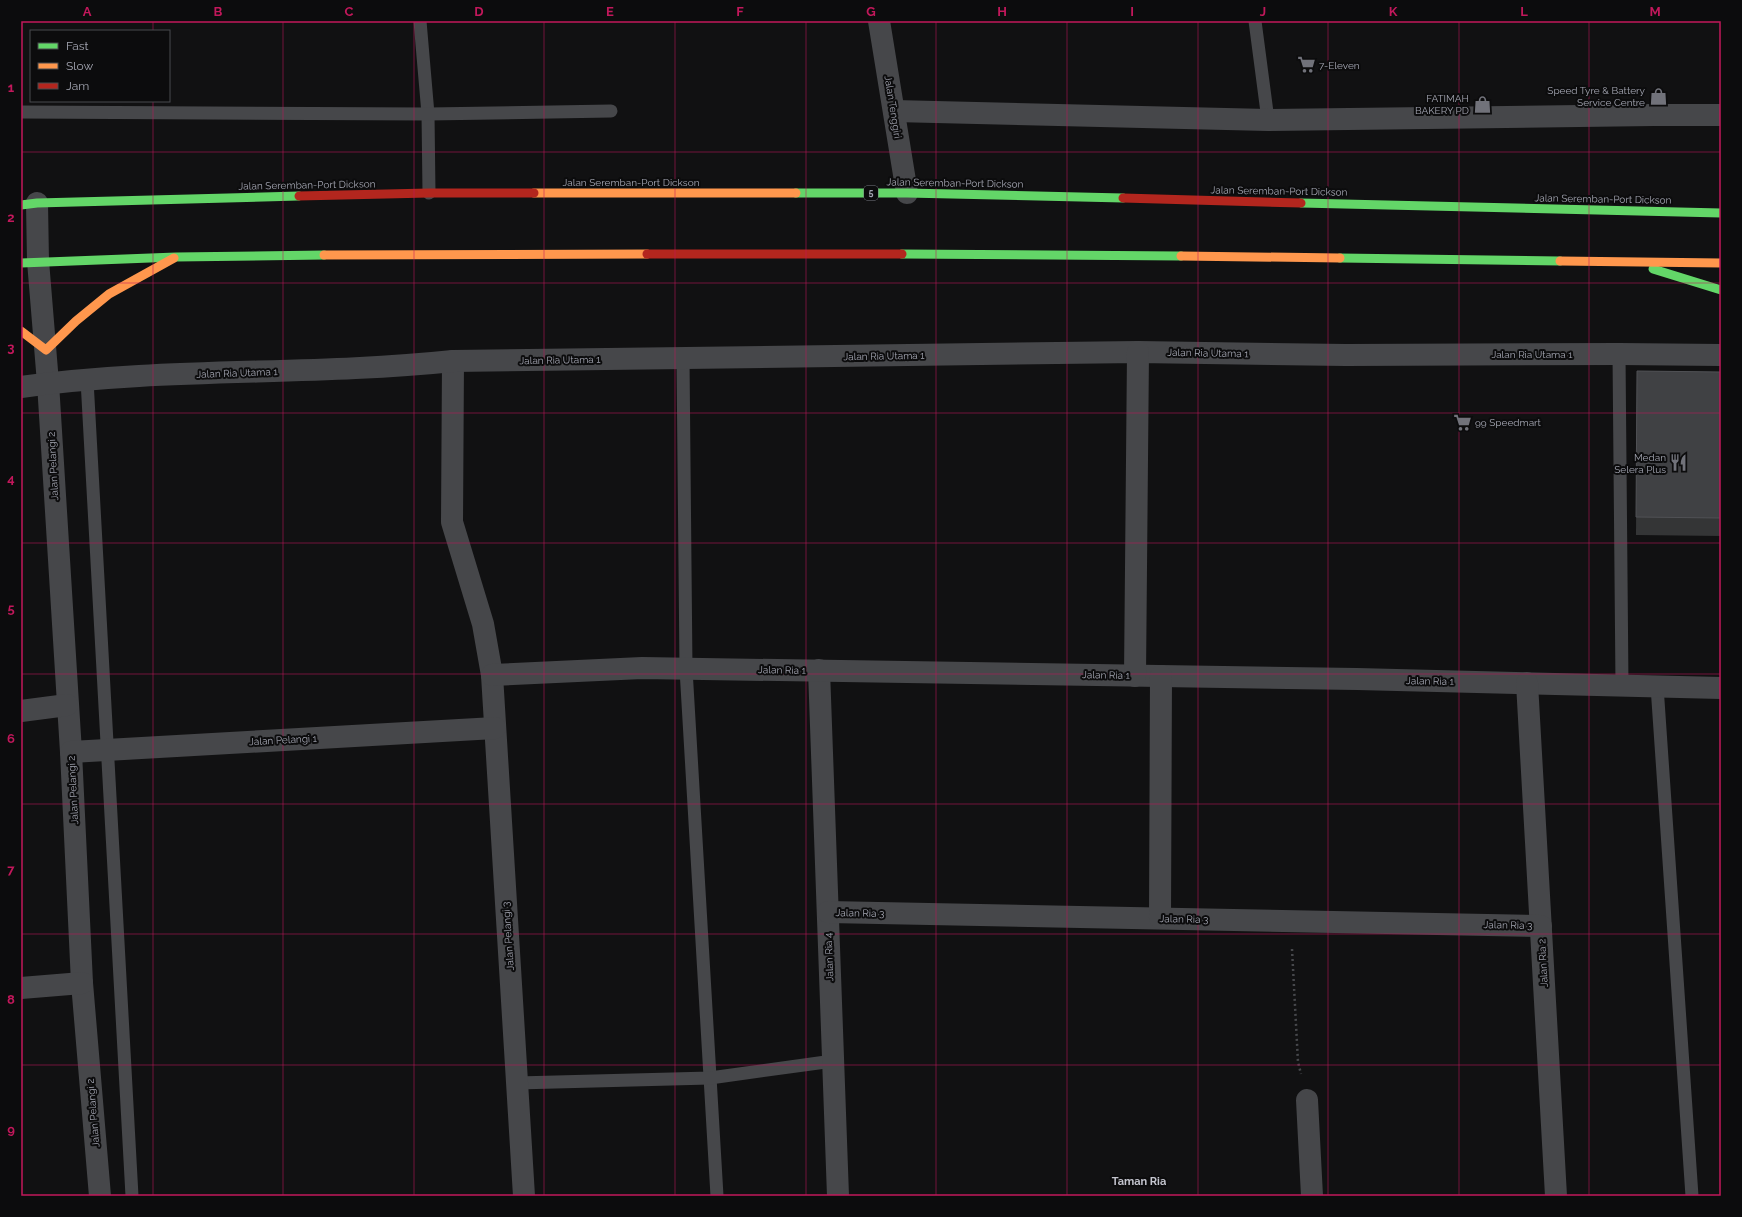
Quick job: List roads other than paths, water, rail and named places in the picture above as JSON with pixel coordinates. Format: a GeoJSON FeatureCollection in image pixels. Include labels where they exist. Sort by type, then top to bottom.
{"type":"FeatureCollection","features":[{"type":"Feature","properties":{"kind":"highway","name":"Jalan Seremban-Port Dickson"},"geometry":{"type":"LineString","coordinates":[[29,204],[429,192],[907,193],[1721,213]]}},
{"type":"Feature","properties":{"kind":"highway"},"geometry":{"type":"LineString","coordinates":[[29,262],[176,257],[396,254],[1004,254],[1721,263]]}},
{"type":"Feature","properties":{"kind":"highway"},"geometry":{"type":"LineString","coordinates":[[21,332],[46,350],[76,321],[109,294],[176,257]]}},
{"type":"Feature","properties":{"kind":"highway"},"geometry":{"type":"LineString","coordinates":[[1630,262],[1721,290]]}},
{"type":"Feature","properties":{"kind":"street","name":"Jalan Tenggiri"},"geometry":{"type":"LineString","coordinates":[[879,21],[907,193]]}},
{"type":"Feature","properties":{"kind":"street"},"geometry":{"type":"LineString","coordinates":[[894,111],[1268,120],[1721,115]]}},
{"type":"Feature","properties":{"kind":"street","name":"Jalan Pelangi 2"},"geometry":{"type":"LineString","coordinates":[[29,204],[29,262],[46,350],[71,752],[82,982],[100,1196]]}},
{"type":"Feature","properties":{"kind":"street"},"geometry":{"type":"LineString","coordinates":[[1135,676],[1138,352]]}},
{"type":"Feature","properties":{"kind":"street","name":"Jalan Ria Utama 1"},"geometry":{"type":"LineString","coordinates":[[21,387],[48,383],[130,376],[394,366],[453,361],[1138,352],[1346,355],[1721,355]]}},
{"type":"Feature","properties":{"kind":"street","name":"Jalan Pelangi 3"},"geometry":{"type":"LineString","coordinates":[[453,361],[452,522],[483,624],[492,675],[524,1196]]}},
{"type":"Feature","properties":{"kind":"street","name":"Jalan Ria 1"},"geometry":{"type":"LineString","coordinates":[[492,675],[642,668],[1161,676],[1721,688]]}},
{"type":"Feature","properties":{"kind":"street","name":"Jalan Ria 4"},"geometry":{"type":"LineString","coordinates":[[819,670],[838,1196]]}},
{"type":"Feature","properties":{"kind":"street"},"geometry":{"type":"LineString","coordinates":[[1160,918],[1161,676]]}},
{"type":"Feature","properties":{"kind":"street","name":"Jalan Ria 2"},"geometry":{"type":"LineString","coordinates":[[1527,683],[1556,1196]]}},
{"type":"Feature","properties":{"kind":"street"},"geometry":{"type":"LineString","coordinates":[[21,711],[67,705]]}},
{"type":"Feature","properties":{"kind":"street","name":"Jalan Pelangi 1"},"geometry":{"type":"LineString","coordinates":[[71,752],[495,728]]}},
{"type":"Feature","properties":{"kind":"street","name":"Jalan Ria 3"},"geometry":{"type":"LineString","coordinates":[[828,912],[1541,926]]}},
{"type":"Feature","properties":{"kind":"street"},"geometry":{"type":"LineString","coordinates":[[21,988],[82,982]]}},
{"type":"Feature","properties":{"kind":"street"},"geometry":{"type":"LineString","coordinates":[[1307,1100],[1312,1196]]}},
{"type":"Feature","properties":{"kind":"lane"},"geometry":{"type":"LineString","coordinates":[[420,21],[428,114],[429,192]]}},
{"type":"Feature","properties":{"kind":"lane"},"geometry":{"type":"LineString","coordinates":[[1255,21],[1268,120]]}},
{"type":"Feature","properties":{"kind":"lane"},"geometry":{"type":"LineString","coordinates":[[21,112],[428,114],[611,111]]}},
{"type":"Feature","properties":{"kind":"lane"},"geometry":{"type":"LineString","coordinates":[[1619,354],[1622,685]]}},
{"type":"Feature","properties":{"kind":"lane"},"geometry":{"type":"LineString","coordinates":[[683,358],[686,669],[717,1196]]}},
{"type":"Feature","properties":{"kind":"lane"},"geometry":{"type":"LineString","coordinates":[[87,380],[109,750],[132,1196]]}},
{"type":"Feature","properties":{"kind":"lane"},"geometry":{"type":"LineString","coordinates":[[1657,686],[1692,1196]]}},
{"type":"Feature","properties":{"kind":"lane"},"geometry":{"type":"LineString","coordinates":[[517,1083],[710,1078],[833,1061]]}},
{"type":"Feature","properties":{"kind":"place","name":"7-Eleven"},"geometry":{"type":"Point","coordinates":[1306,65]}},
{"type":"Feature","properties":{"kind":"place","name":"Speed Tyre & Battery Service Centre"},"geometry":{"type":"Point","coordinates":[1658,96]}},
{"type":"Feature","properties":{"kind":"place","name":"FATIMAH BAKERY PD"},"geometry":{"type":"Point","coordinates":[1482,104]}},
{"type":"Feature","properties":{"kind":"place","name":"99 Speedmart"},"geometry":{"type":"Point","coordinates":[1462,422]}},
{"type":"Feature","properties":{"kind":"place","name":"Medan Selera Plus"},"geometry":{"type":"Point","coordinates":[1679,463]}},
{"type":"Feature","properties":{"kind":"district","name":"Taman Ria"},"geometry":{"type":"Point","coordinates":[1139,1181]}}]}
